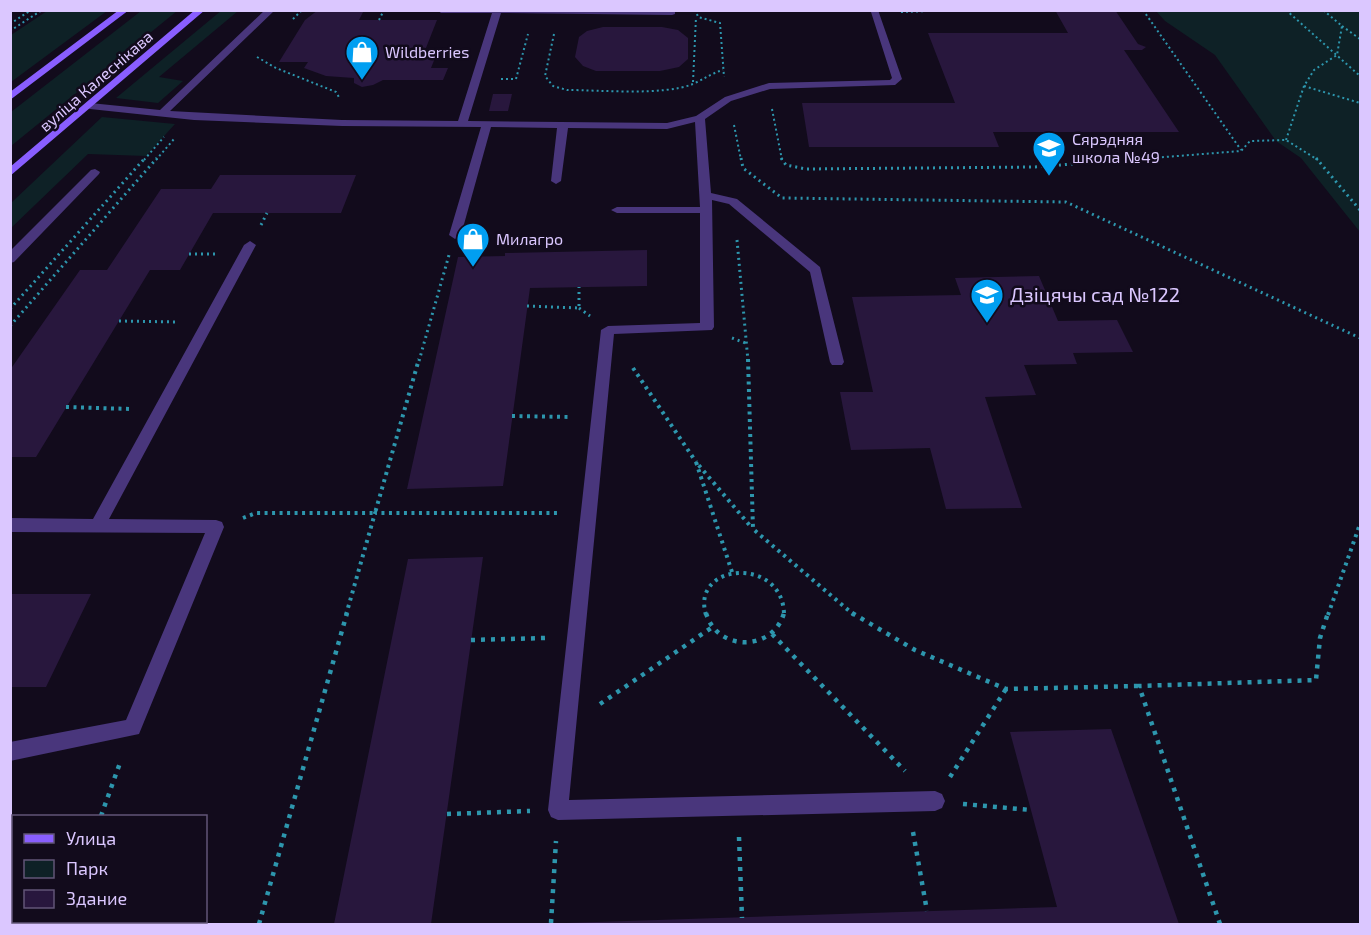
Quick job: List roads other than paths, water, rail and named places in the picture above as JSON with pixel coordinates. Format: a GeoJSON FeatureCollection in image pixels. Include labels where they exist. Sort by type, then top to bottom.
{"type":"FeatureCollection","features":[{"type":"Feature","properties":{"kind":"main road","name":"вуліца Калеснікава"},"geometry":{"type":"LineString","coordinates":[[10,97],[124,10]]}},
{"type":"Feature","properties":{"kind":"main road","name":"вуліца Калеснікава"},"geometry":{"type":"LineString","coordinates":[[10,173],[201,10]]}},
{"type":"Feature","properties":{"kind":"lane"},"geometry":{"type":"LineString","coordinates":[[162,113],[271,10]]}},
{"type":"Feature","properties":{"kind":"lane"},"geometry":{"type":"LineString","coordinates":[[441,10],[672,12]]}},
{"type":"Feature","properties":{"kind":"lane"},"geometry":{"type":"LineString","coordinates":[[462,124],[497,10]]}},
{"type":"Feature","properties":{"kind":"lane"},"geometry":{"type":"LineString","coordinates":[[90,106],[188,117],[342,123],[667,126],[700,118],[728,99],[769,86],[892,83],[897,79],[875,12]]}},
{"type":"Feature","properties":{"kind":"lane"},"geometry":{"type":"LineString","coordinates":[[700,118],[706,195],[707,327],[608,330],[558,810],[935,801]]}},
{"type":"Feature","properties":{"kind":"lane"},"geometry":{"type":"LineString","coordinates":[[454,235],[487,125]]}},
{"type":"Feature","properties":{"kind":"lane"},"geometry":{"type":"LineString","coordinates":[[556,181],[563,125]]}},
{"type":"Feature","properties":{"kind":"lane"},"geometry":{"type":"LineString","coordinates":[[10,260],[95,172]]}},
{"type":"Feature","properties":{"kind":"lane"},"geometry":{"type":"LineString","coordinates":[[706,195],[733,201],[816,270],[837,362]]}},
{"type":"Feature","properties":{"kind":"lane"},"geometry":{"type":"LineString","coordinates":[[617,210],[706,210]]}},
{"type":"Feature","properties":{"kind":"lane"},"geometry":{"type":"LineString","coordinates":[[96,526],[250,245]]}},
{"type":"Feature","properties":{"kind":"lane"},"geometry":{"type":"LineString","coordinates":[[10,525],[216,527],[132,728],[10,752]]}},
{"type":"Feature","properties":{"kind":"place","name":"Wildberries"},"geometry":{"type":"Point","coordinates":[362,81]}},
{"type":"Feature","properties":{"kind":"place","name":"Сярэдняя школа №49"},"geometry":{"type":"Point","coordinates":[1049,177]}},
{"type":"Feature","properties":{"kind":"place","name":"Милагро"},"geometry":{"type":"Point","coordinates":[473,268]}},
{"type":"Feature","properties":{"kind":"place","name":"Дзіцячы сад №122"},"geometry":{"type":"Point","coordinates":[987,324]}}]}
